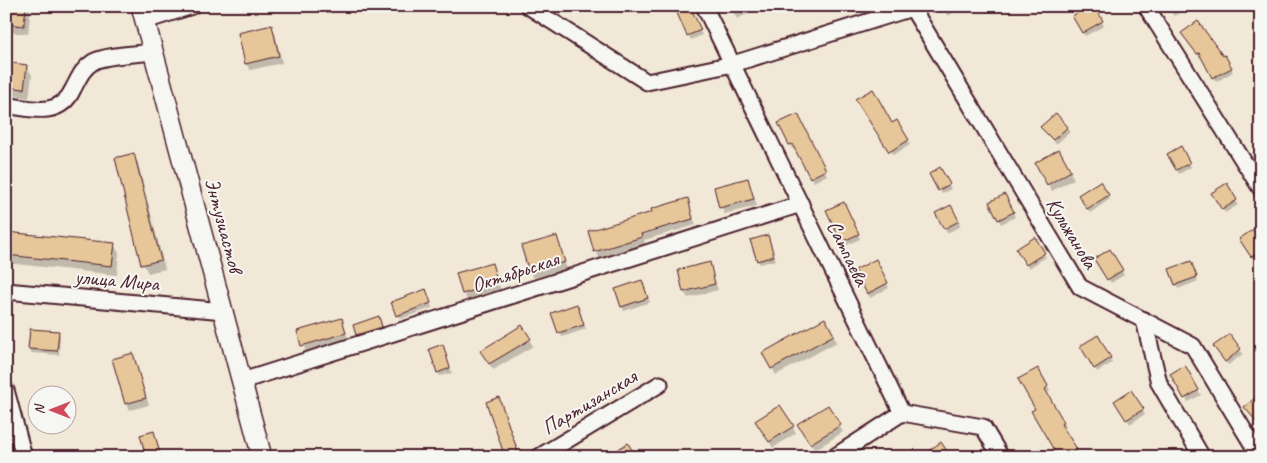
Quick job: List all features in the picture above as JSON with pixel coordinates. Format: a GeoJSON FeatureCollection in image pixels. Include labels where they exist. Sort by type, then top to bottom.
{"type":"FeatureCollection","features":[{"type":"Feature","properties":{"kind":"main road","name":"Энтузиастов"},"geometry":{"type":"LineString","coordinates":[[143,14],[262,457]]}},
{"type":"Feature","properties":{"kind":"street"},"geometry":{"type":"LineString","coordinates":[[143,14],[192,6]]}},
{"type":"Feature","properties":{"kind":"street"},"geometry":{"type":"LineString","coordinates":[[528,6],[647,82],[733,64],[912,7]]}},
{"type":"Feature","properties":{"kind":"street","name":"Сатпаева"},"geometry":{"type":"LineString","coordinates":[[704,6],[902,413]]}},
{"type":"Feature","properties":{"kind":"street"},"geometry":{"type":"LineString","coordinates":[[1146,6],[1261,189]]}},
{"type":"Feature","properties":{"kind":"street","name":"Кульжанова"},"geometry":{"type":"LineString","coordinates":[[912,7],[1080,287],[1193,346],[1260,457]]}},
{"type":"Feature","properties":{"kind":"street"},"geometry":{"type":"LineString","coordinates":[[6,105],[45,111],[58,108],[71,95],[82,70],[95,60],[153,52]]}},
{"type":"Feature","properties":{"kind":"street","name":"Октябрьская"},"geometry":{"type":"LineString","coordinates":[[242,380],[800,204]]}},
{"type":"Feature","properties":{"kind":"street","name":"улица Мира"},"geometry":{"type":"LineString","coordinates":[[6,291],[224,311]]}},
{"type":"Feature","properties":{"kind":"street"},"geometry":{"type":"LineString","coordinates":[[1144,320],[1159,383],[1202,457]]}},
{"type":"Feature","properties":{"kind":"street","name":"Партизанская"},"geometry":{"type":"LineString","coordinates":[[539,457],[660,384]]}},
{"type":"Feature","properties":{"kind":"street"},"geometry":{"type":"LineString","coordinates":[[6,390],[24,457]]}},
{"type":"Feature","properties":{"kind":"street"},"geometry":{"type":"LineString","coordinates":[[834,457],[902,413],[983,427],[1001,457]]}},
{"type":"Feature","properties":{"kind":"building"},"geometry":{"type":"Polygon","coordinates":[[[6,6],[26,6],[24,26],[6,24],[6,6]]]}},
{"type":"Feature","properties":{"kind":"building"},"geometry":{"type":"Polygon","coordinates":[[[674,6],[690,6],[701,30],[687,36],[674,6]]]}},
{"type":"Feature","properties":{"kind":"building"},"geometry":{"type":"Polygon","coordinates":[[[1090,6],[1095,6],[1103,21],[1082,33],[1072,16],[1090,6]]]}},
{"type":"Feature","properties":{"kind":"building"},"geometry":{"type":"Polygon","coordinates":[[[1198,21],[1223,56],[1225,55],[1232,68],[1212,78],[1199,53],[1197,54],[1181,33],[1198,21]]]}},
{"type":"Feature","properties":{"kind":"building"},"geometry":{"type":"Polygon","coordinates":[[[272,25],[279,56],[245,64],[238,33],[272,25]]]}},
{"type":"Feature","properties":{"kind":"building"},"geometry":{"type":"Polygon","coordinates":[[[6,62],[27,65],[24,89],[6,87],[6,62]]]}},
{"type":"Feature","properties":{"kind":"building"},"geometry":{"type":"Polygon","coordinates":[[[873,89],[892,123],[897,120],[909,140],[889,152],[855,99],[873,89]]]}},
{"type":"Feature","properties":{"kind":"building"},"geometry":{"type":"Polygon","coordinates":[[[1056,113],[1068,127],[1053,140],[1040,127],[1056,113]]]}},
{"type":"Feature","properties":{"kind":"building"},"geometry":{"type":"Polygon","coordinates":[[[798,114],[826,170],[810,178],[792,144],[789,145],[778,123],[798,114]]]}},
{"type":"Feature","properties":{"kind":"building"},"geometry":{"type":"Polygon","coordinates":[[[1181,146],[1190,163],[1176,170],[1167,154],[1181,146]]]}},
{"type":"Feature","properties":{"kind":"building"},"geometry":{"type":"Polygon","coordinates":[[[1059,149],[1071,171],[1047,185],[1035,163],[1059,149]]]}},
{"type":"Feature","properties":{"kind":"building"},"geometry":{"type":"Polygon","coordinates":[[[134,153],[161,260],[141,265],[115,158],[134,153]]]}},
{"type":"Feature","properties":{"kind":"building"},"geometry":{"type":"Polygon","coordinates":[[[940,167],[950,184],[938,191],[929,174],[940,167]]]}},
{"type":"Feature","properties":{"kind":"building"},"geometry":{"type":"Polygon","coordinates":[[[748,178],[754,199],[719,208],[714,187],[748,178]]]}},
{"type":"Feature","properties":{"kind":"building"},"geometry":{"type":"Polygon","coordinates":[[[1100,181],[1109,195],[1087,209],[1078,195],[1100,181]]]}},
{"type":"Feature","properties":{"kind":"building"},"geometry":{"type":"Polygon","coordinates":[[[1227,183],[1237,200],[1222,210],[1211,193],[1227,183]]]}},
{"type":"Feature","properties":{"kind":"building"},"geometry":{"type":"Polygon","coordinates":[[[1005,194],[1014,212],[998,220],[989,202],[1005,194]]]}},
{"type":"Feature","properties":{"kind":"building"},"geometry":{"type":"Polygon","coordinates":[[[688,198],[693,219],[641,234],[642,237],[594,252],[588,231],[652,212],[651,209],[688,198]]]}},
{"type":"Feature","properties":{"kind":"building"},"geometry":{"type":"Polygon","coordinates":[[[844,202],[859,234],[841,242],[826,210],[844,202]]]}},
{"type":"Feature","properties":{"kind":"building"},"geometry":{"type":"Polygon","coordinates":[[[951,205],[959,221],[944,229],[935,213],[951,205]]]}},
{"type":"Feature","properties":{"kind":"building"},"geometry":{"type":"Polygon","coordinates":[[[1255,228],[1261,236],[1261,251],[1251,257],[1239,239],[1255,228]]]}},
{"type":"Feature","properties":{"kind":"building"},"geometry":{"type":"Polygon","coordinates":[[[6,232],[115,243],[112,266],[6,255],[6,232]]]}},
{"type":"Feature","properties":{"kind":"building"},"geometry":{"type":"Polygon","coordinates":[[[768,235],[774,256],[757,261],[750,240],[768,235]]]}},
{"type":"Feature","properties":{"kind":"building"},"geometry":{"type":"Polygon","coordinates":[[[557,236],[565,262],[529,272],[521,246],[557,236]]]}},
{"type":"Feature","properties":{"kind":"building"},"geometry":{"type":"Polygon","coordinates":[[[1035,237],[1045,253],[1026,265],[1016,249],[1035,237]]]}},
{"type":"Feature","properties":{"kind":"building"},"geometry":{"type":"Polygon","coordinates":[[[1110,249],[1123,270],[1107,280],[1094,259],[1110,249]]]}},
{"type":"Feature","properties":{"kind":"building"},"geometry":{"type":"Polygon","coordinates":[[[876,259],[888,283],[867,294],[855,270],[876,259]]]}},
{"type":"Feature","properties":{"kind":"building"},"geometry":{"type":"Polygon","coordinates":[[[1191,261],[1197,277],[1175,285],[1169,269],[1191,261]]]}},
{"type":"Feature","properties":{"kind":"building"},"geometry":{"type":"Polygon","coordinates":[[[710,262],[715,284],[683,292],[678,270],[710,262]]]}},
{"type":"Feature","properties":{"kind":"building"},"geometry":{"type":"Polygon","coordinates":[[[492,263],[498,284],[462,294],[456,273],[492,263]]]}},
{"type":"Feature","properties":{"kind":"building"},"geometry":{"type":"Polygon","coordinates":[[[642,280],[648,298],[621,307],[615,289],[642,280]]]}},
{"type":"Feature","properties":{"kind":"building"},"geometry":{"type":"Polygon","coordinates":[[[426,289],[431,303],[396,316],[391,302],[426,289]]]}},
{"type":"Feature","properties":{"kind":"building"},"geometry":{"type":"Polygon","coordinates":[[[577,304],[584,325],[558,333],[551,313],[577,304]]]}},
{"type":"Feature","properties":{"kind":"building"},"geometry":{"type":"Polygon","coordinates":[[[379,316],[382,327],[356,335],[353,325],[379,316]]]}},
{"type":"Feature","properties":{"kind":"building"},"geometry":{"type":"Polygon","coordinates":[[[342,318],[346,333],[301,346],[297,331],[342,318]]]}},
{"type":"Feature","properties":{"kind":"building"},"geometry":{"type":"Polygon","coordinates":[[[825,318],[834,335],[771,369],[762,353],[825,318]]]}},
{"type":"Feature","properties":{"kind":"building"},"geometry":{"type":"Polygon","coordinates":[[[522,325],[531,339],[489,364],[480,351],[522,325]]]}},
{"type":"Feature","properties":{"kind":"building"},"geometry":{"type":"Polygon","coordinates":[[[30,329],[59,331],[57,351],[28,349],[30,329]]]}},
{"type":"Feature","properties":{"kind":"building"},"geometry":{"type":"Polygon","coordinates":[[[1230,334],[1241,349],[1225,362],[1213,346],[1230,334]]]}},
{"type":"Feature","properties":{"kind":"building"},"geometry":{"type":"Polygon","coordinates":[[[1098,335],[1111,358],[1094,369],[1080,346],[1098,335]]]}},
{"type":"Feature","properties":{"kind":"building"},"geometry":{"type":"Polygon","coordinates":[[[443,344],[450,368],[437,373],[429,349],[443,344]]]}},
{"type":"Feature","properties":{"kind":"building"},"geometry":{"type":"Polygon","coordinates":[[[133,353],[146,398],[125,404],[112,359],[133,353]]]}},
{"type":"Feature","properties":{"kind":"building"},"geometry":{"type":"Polygon","coordinates":[[[1185,365],[1199,390],[1184,399],[1170,374],[1185,365]]]}},
{"type":"Feature","properties":{"kind":"building"},"geometry":{"type":"Polygon","coordinates":[[[1038,368],[1048,386],[1045,389],[1064,422],[1061,424],[1077,449],[1065,457],[1058,457],[1031,411],[1035,409],[1018,379],[1038,368]]]}},
{"type":"Feature","properties":{"kind":"building"},"geometry":{"type":"Polygon","coordinates":[[[1131,390],[1144,409],[1126,420],[1114,401],[1131,390]]]}},
{"type":"Feature","properties":{"kind":"building"},"geometry":{"type":"Polygon","coordinates":[[[1261,393],[1261,427],[1244,407],[1261,393]]]}},
{"type":"Feature","properties":{"kind":"building"},"geometry":{"type":"Polygon","coordinates":[[[499,397],[519,455],[513,457],[505,457],[486,402],[499,397]]]}},
{"type":"Feature","properties":{"kind":"building"},"geometry":{"type":"Polygon","coordinates":[[[780,405],[794,426],[769,442],[755,421],[780,405]]]}},
{"type":"Feature","properties":{"kind":"building"},"geometry":{"type":"Polygon","coordinates":[[[828,405],[841,425],[810,444],[797,424],[828,405]]]}},
{"type":"Feature","properties":{"kind":"building"},"geometry":{"type":"Polygon","coordinates":[[[154,431],[161,457],[146,457],[140,435],[154,431]]]}},
{"type":"Feature","properties":{"kind":"building"},"geometry":{"type":"Polygon","coordinates":[[[941,442],[951,457],[920,457],[941,442]]]}},
{"type":"Feature","properties":{"kind":"building"},"geometry":{"type":"Polygon","coordinates":[[[628,443],[636,457],[606,457],[628,443]]]}}]}
